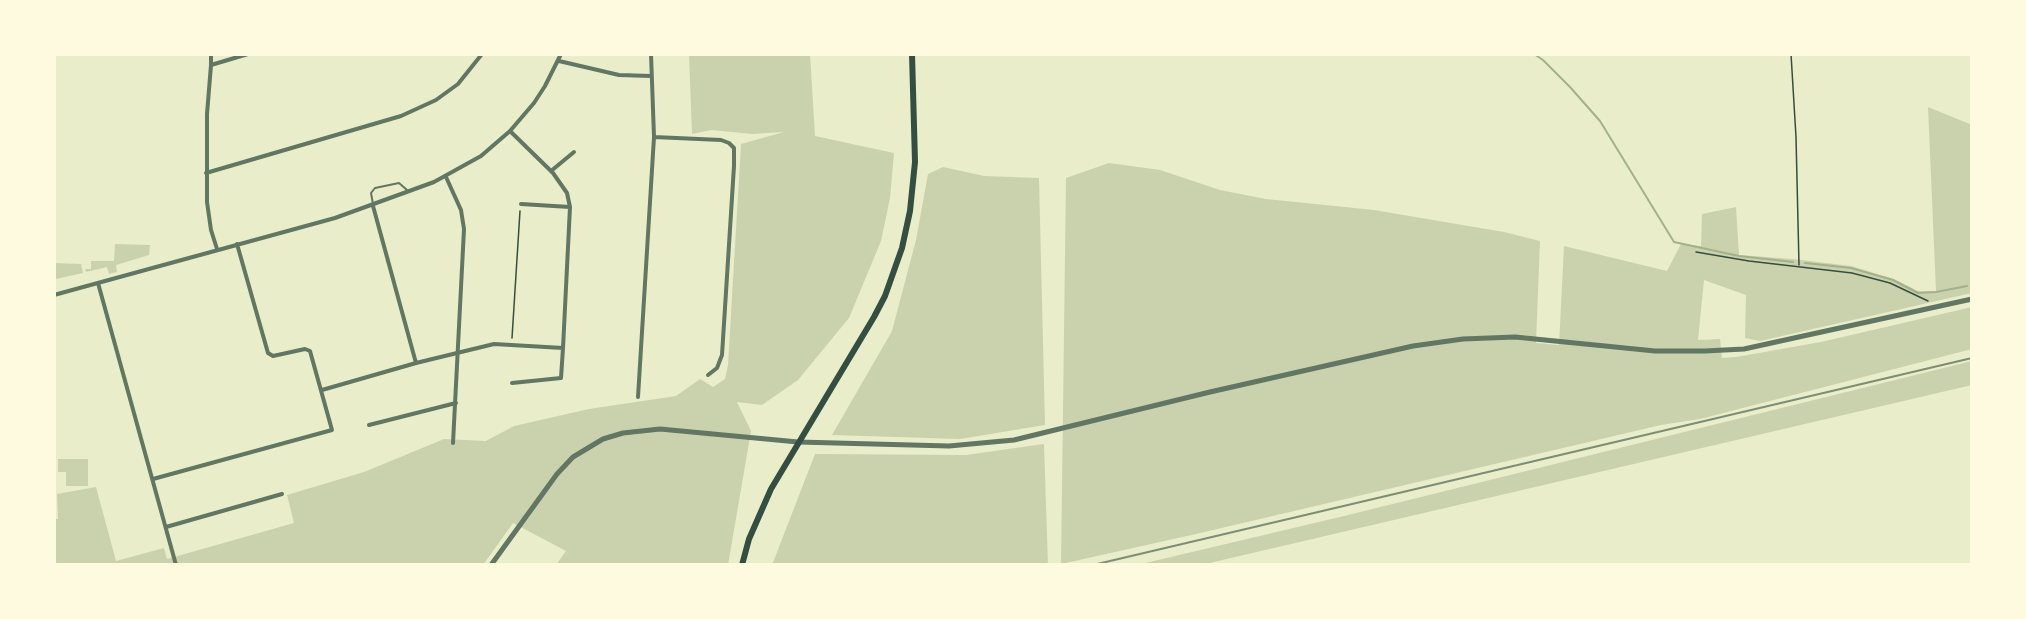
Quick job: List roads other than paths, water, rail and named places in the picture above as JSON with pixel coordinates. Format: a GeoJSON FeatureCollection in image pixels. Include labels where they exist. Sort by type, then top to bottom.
{"type":"FeatureCollection","features":[{"type":"Feature","properties":{"kind":"main road"},"geometry":{"type":"LineString","coordinates":[[742,565],[757,519],[771,489],[798,442],[832,391],[874,317],[885,296],[902,248],[910,211],[915,162],[912,54]]}},
{"type":"Feature","properties":{"kind":"street"},"geometry":{"type":"LineString","coordinates":[[211,54],[207,114],[207,212],[217,249]]}},
{"type":"Feature","properties":{"kind":"street"},"geometry":{"type":"LineString","coordinates":[[211,65],[248,54]]}},
{"type":"Feature","properties":{"kind":"street"},"geometry":{"type":"LineString","coordinates":[[206,173],[401,116],[436,100],[458,84],[482,54]]}},
{"type":"Feature","properties":{"kind":"street"},"geometry":{"type":"LineString","coordinates":[[54,295],[335,218],[373,206],[446,177],[481,156],[510,131],[534,103],[561,54]]}},
{"type":"Feature","properties":{"kind":"street"},"geometry":{"type":"LineString","coordinates":[[638,397],[654,137],[651,54]]}},
{"type":"Feature","properties":{"kind":"street"},"geometry":{"type":"LineString","coordinates":[[559,61],[619,75],[651,76]]}},
{"type":"Feature","properties":{"kind":"street"},"geometry":{"type":"LineString","coordinates":[[510,131],[563,185],[570,207],[561,378],[512,383]]}},
{"type":"Feature","properties":{"kind":"street"},"geometry":{"type":"LineString","coordinates":[[654,137],[721,140],[734,148],[723,355],[717,368],[708,375]]}},
{"type":"Feature","properties":{"kind":"street"},"geometry":{"type":"LineString","coordinates":[[551,171],[574,152]]}},
{"type":"Feature","properties":{"kind":"street"},"geometry":{"type":"LineString","coordinates":[[446,177],[460,210],[464,229],[453,443]]}},
{"type":"Feature","properties":{"kind":"street"},"geometry":{"type":"LineString","coordinates":[[521,204],[570,207]]}},
{"type":"Feature","properties":{"kind":"street"},"geometry":{"type":"LineString","coordinates":[[373,206],[416,363]]}},
{"type":"Feature","properties":{"kind":"street"},"geometry":{"type":"LineString","coordinates":[[153,479],[332,430],[308,349],[273,356],[268,353],[237,244]]}},
{"type":"Feature","properties":{"kind":"street"},"geometry":{"type":"LineString","coordinates":[[98,283],[176,565]]}},
{"type":"Feature","properties":{"kind":"street"},"geometry":{"type":"LineString","coordinates":[[491,565],[557,474],[573,457],[603,439],[623,433],[660,429],[798,442],[949,446],[1014,440],[1413,346],[1463,339],[1515,337],[1655,351],[1744,349],[1972,299]]}},
{"type":"Feature","properties":{"kind":"street"},"geometry":{"type":"LineString","coordinates":[[322,390],[489,345],[562,348]]}},
{"type":"Feature","properties":{"kind":"street"},"geometry":{"type":"LineString","coordinates":[[369,425],[456,403]]}},
{"type":"Feature","properties":{"kind":"street"},"geometry":{"type":"LineString","coordinates":[[166,527],[282,494]]}},
{"type":"Feature","properties":{"kind":"lane"},"geometry":{"type":"LineString","coordinates":[[373,206],[371,193],[375,188],[399,183],[409,192]]}},
{"type":"Feature","properties":{"kind":"waterway"},"geometry":{"type":"LineString","coordinates":[[1534,54],[1570,87],[1600,121],[1674,242],[1739,256],[1793,262]]}},
{"type":"Feature","properties":{"kind":"waterway"},"geometry":{"type":"LineString","coordinates":[[1805,263],[1851,268],[1893,280],[1918,293],[1967,286]]}},
{"type":"Feature","properties":{"kind":"railway"},"geometry":{"type":"LineString","coordinates":[[1093,565],[1972,358]]}}]}
